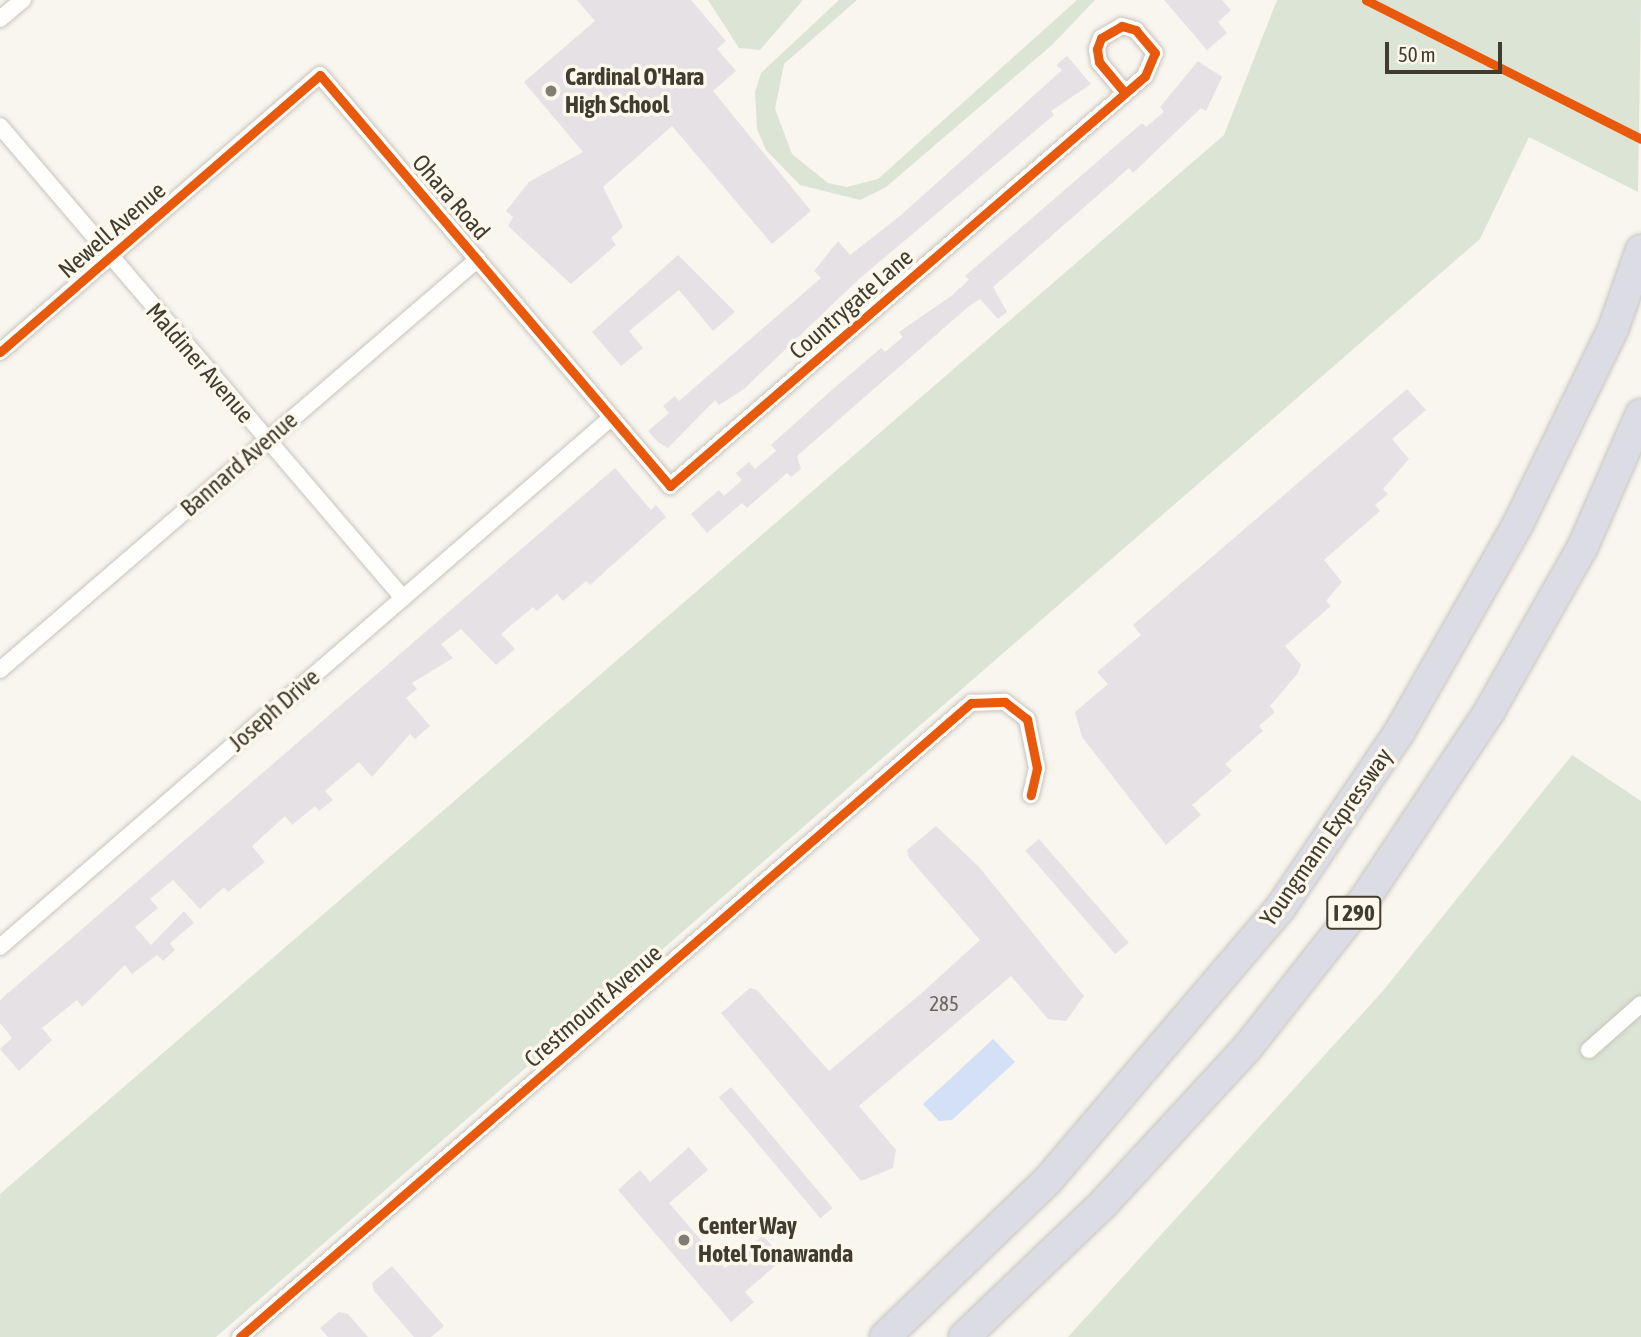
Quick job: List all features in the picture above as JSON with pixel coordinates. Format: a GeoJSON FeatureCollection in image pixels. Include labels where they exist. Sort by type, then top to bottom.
{"type":"FeatureCollection","features":[{"type":"Feature","properties":{"kind":"highway","name":"Youngmann Expressway"},"geometry":{"type":"LineString","coordinates":[[885,1337],[1048,1180],[1281,906],[1400,731],[1517,526],[1613,329],[1641,250]]}},
{"type":"Feature","properties":{"kind":"highway","name":"I 290"},"geometry":{"type":"LineString","coordinates":[[964,1337],[1104,1203],[1247,1048],[1364,901],[1490,710],[1576,558],[1641,414]]}},
{"type":"Feature","properties":{"kind":"street"},"geometry":{"type":"LineString","coordinates":[[0,19],[23,0]]}},
{"type":"Feature","properties":{"kind":"street","name":"Ohara Road"},"geometry":{"type":"LineString","coordinates":[[249,136],[320,75],[611,418]]}},
{"type":"Feature","properties":{"kind":"street","name":"Countrygate Lane"},"geometry":{"type":"LineString","coordinates":[[611,418],[670,486],[1125,93]]}},
{"type":"Feature","properties":{"kind":"street","name":"Maldiner Avenue"},"geometry":{"type":"LineString","coordinates":[[0,126],[109,258],[403,598]]}},
{"type":"Feature","properties":{"kind":"street","name":"Newell Avenue"},"geometry":{"type":"LineString","coordinates":[[0,352],[249,136]]}},
{"type":"Feature","properties":{"kind":"street","name":"Bannard Avenue"},"geometry":{"type":"LineString","coordinates":[[0,670],[478,258]]}},
{"type":"Feature","properties":{"kind":"street","name":"Joseph Drive"},"geometry":{"type":"LineString","coordinates":[[0,947],[611,418]]}},
{"type":"Feature","properties":{"kind":"street","name":"Crestmount Avenue"},"geometry":{"type":"LineString","coordinates":[[240,1337],[971,703],[1005,702],[1027,719],[1037,768],[1031,794]]}},
{"type":"Feature","properties":{"kind":"street"},"geometry":{"type":"LineString","coordinates":[[1589,1050],[1641,1004]]}},
{"type":"Feature","properties":{"kind":"shaded area"},"geometry":{"type":"Polygon","coordinates":[[[708,0],[803,0],[760,50],[739,48],[708,0]]]}},
{"type":"Feature","properties":{"kind":"shaded area"},"geometry":{"type":"Polygon","coordinates":[[[839,0],[857,0],[784,64],[775,109],[792,154],[828,183],[847,187],[878,179],[1077,0],[1095,0],[1052,45],[886,187],[860,200],[800,185],[766,150],[757,129],[755,92],[761,73],[839,0]]]}},
{"type":"Feature","properties":{"kind":"shaded area"},"geometry":{"type":"Polygon","coordinates":[[[1277,0],[1641,0],[1638,192],[1529,137],[1480,239],[216,1337],[0,1337],[0,1194],[1224,135],[1277,0]]]}},
{"type":"Feature","properties":{"kind":"shaded area"},"geometry":{"type":"Polygon","coordinates":[[[1572,755],[1641,801],[1641,1337],[1068,1337],[1382,992],[1572,755]]]}},
{"type":"Feature","properties":{"kind":"water"},"geometry":{"type":"Polygon","coordinates":[[[993,1039],[1015,1062],[952,1120],[939,1121],[923,1104],[993,1039]]]}},
{"type":"Feature","properties":{"kind":"building"},"geometry":{"type":"Polygon","coordinates":[[[577,0],[691,0],[726,41],[717,49],[736,71],[713,91],[811,211],[772,244],[672,126],[603,187],[623,227],[611,238],[616,245],[571,284],[508,226],[513,217],[506,211],[529,182],[583,152],[524,82],[595,21],[577,0]]]}},
{"type":"Feature","properties":{"kind":"building"},"geometry":{"type":"Polygon","coordinates":[[[1164,0],[1222,0],[1231,10],[1218,22],[1227,33],[1207,50],[1164,0]]]}},
{"type":"Feature","properties":{"kind":"building"},"geometry":{"type":"Polygon","coordinates":[[[1067,56],[1091,84],[1051,111],[1054,115],[859,279],[744,389],[719,405],[715,400],[668,448],[658,442],[648,431],[669,413],[663,406],[675,396],[679,401],[821,278],[814,271],[838,241],[850,255],[900,216],[1062,70],[1056,65],[1067,56]]]}},
{"type":"Feature","properties":{"kind":"building"},"geometry":{"type":"Polygon","coordinates":[[[1198,61],[1222,77],[1206,111],[1201,108],[1133,173],[1129,168],[993,287],[1007,312],[998,319],[980,299],[968,307],[797,456],[801,469],[791,477],[787,473],[747,508],[742,503],[707,533],[691,514],[719,490],[724,496],[742,480],[736,473],[749,462],[755,469],[776,451],[771,445],[834,388],[881,348],[885,352],[903,337],[899,332],[951,296],[969,280],[965,276],[1142,123],[1146,127],[1164,112],[1160,107],[1198,61]]]}},
{"type":"Feature","properties":{"kind":"building"},"geometry":{"type":"Polygon","coordinates":[[[678,255],[735,312],[713,331],[679,290],[629,331],[643,348],[621,366],[592,332],[678,255]]]}},
{"type":"Feature","properties":{"kind":"building"},"geometry":{"type":"Polygon","coordinates":[[[1407,389],[1426,410],[1392,439],[1409,459],[1383,489],[1388,494],[1375,505],[1380,511],[1324,560],[1342,582],[1326,601],[1331,606],[1285,646],[1301,665],[1298,673],[1270,706],[1275,712],[1259,726],[1263,731],[1225,764],[1232,771],[1192,805],[1201,815],[1166,845],[1082,737],[1075,712],[1108,684],[1097,672],[1141,635],[1133,625],[1407,389]]]}},
{"type":"Feature","properties":{"kind":"building"},"geometry":{"type":"Polygon","coordinates":[[[615,468],[651,510],[656,505],[666,517],[590,585],[586,581],[563,601],[557,594],[537,611],[533,607],[501,634],[515,649],[496,665],[461,629],[441,644],[453,658],[412,683],[417,689],[406,698],[430,726],[415,739],[410,734],[372,777],[359,762],[325,791],[333,800],[319,811],[315,806],[292,825],[285,816],[252,846],[265,862],[228,892],[224,887],[200,909],[173,880],[150,899],[158,908],[135,927],[151,945],[184,911],[194,923],[170,943],[175,950],[163,961],[157,955],[132,974],[125,965],[82,1007],[77,1000],[42,1028],[52,1040],[19,1071],[0,1049],[12,1038],[0,1023],[0,1000],[615,468]]]}},
{"type":"Feature","properties":{"kind":"building"},"geometry":{"type":"Polygon","coordinates":[[[936,826],[979,867],[1084,996],[1066,1021],[1048,1019],[1011,976],[859,1106],[896,1150],[893,1168],[861,1181],[721,1013],[750,988],[757,990],[829,1071],[924,991],[980,940],[909,858],[907,850],[936,826]]]}},
{"type":"Feature","properties":{"kind":"building"},"geometry":{"type":"Polygon","coordinates":[[[1039,839],[1129,942],[1115,954],[1025,851],[1039,839]]]}},
{"type":"Feature","properties":{"kind":"building"},"geometry":{"type":"Polygon","coordinates":[[[731,1087],[833,1208],[820,1218],[719,1097],[731,1087]]]}},
{"type":"Feature","properties":{"kind":"building"},"geometry":{"type":"Polygon","coordinates":[[[689,1147],[708,1170],[669,1203],[725,1268],[763,1235],[783,1259],[745,1292],[754,1302],[731,1322],[618,1190],[640,1170],[650,1182],[689,1147]]]}},
{"type":"Feature","properties":{"kind":"building"},"geometry":{"type":"Polygon","coordinates":[[[392,1266],[444,1326],[431,1337],[414,1337],[374,1291],[372,1283],[392,1266]]]}},
{"type":"Feature","properties":{"kind":"building"},"geometry":{"type":"Polygon","coordinates":[[[339,1312],[348,1314],[368,1337],[328,1337],[320,1328],[339,1312]]]}},
{"type":"Feature","properties":{"kind":"cycle path"},"geometry":{"type":"LineString","coordinates":[[1366,0],[1641,139]]}},
{"type":"Feature","properties":{"kind":"cycle path"},"geometry":{"type":"LineString","coordinates":[[0,352],[320,75],[670,486],[1145,76],[1155,53],[1136,30],[1122,26],[1101,38],[1097,49],[1099,62],[1125,93]]}},
{"type":"Feature","properties":{"kind":"cycle path"},"geometry":{"type":"LineString","coordinates":[[240,1337],[971,703],[1005,702],[1027,719],[1037,768],[1031,795]]}},
{"type":"Feature","properties":{"kind":"place","name":"Cardinal O'Hara High School"},"geometry":{"type":"Point","coordinates":[551,91]}},
{"type":"Feature","properties":{"kind":"place","name":"Center Way Hotel Tonawanda"},"geometry":{"type":"Point","coordinates":[684,1240]}}]}
